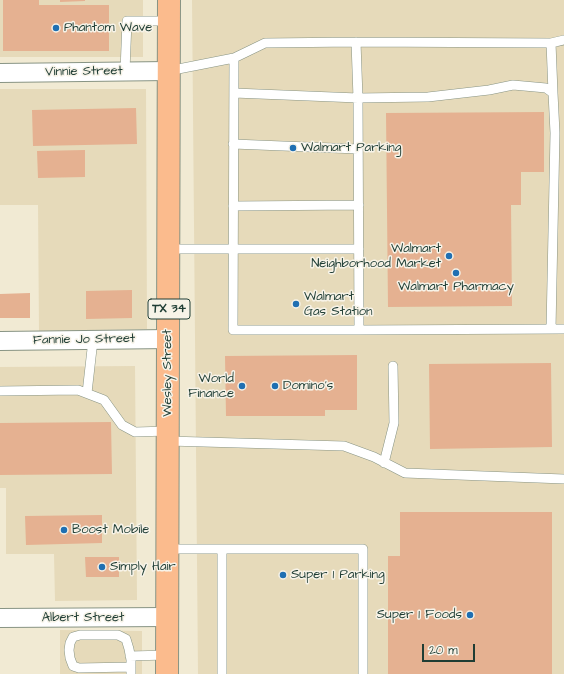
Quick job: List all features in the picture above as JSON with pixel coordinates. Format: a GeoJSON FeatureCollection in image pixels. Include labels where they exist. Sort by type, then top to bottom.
{"type":"FeatureCollection","features":[{"type":"Feature","properties":{"kind":"main road","name":"Wesley Street"},"geometry":{"type":"LineString","coordinates":[[167,665],[169,0]]}},
{"type":"Feature","properties":{"kind":"street","name":"Vinnie Street"},"geometry":{"type":"LineString","coordinates":[[0,73],[168,71]]}},
{"type":"Feature","properties":{"kind":"street","name":"Fannie Jo Street"},"geometry":{"type":"LineString","coordinates":[[0,341],[169,339]]}},
{"type":"Feature","properties":{"kind":"street","name":"Albert Street"},"geometry":{"type":"LineString","coordinates":[[0,618],[101,626],[167,617]]}},
{"type":"Feature","properties":{"kind":"lane"},"geometry":{"type":"LineString","coordinates":[[125,71],[127,21],[169,21]]}},
{"type":"Feature","properties":{"kind":"lane"},"geometry":{"type":"LineString","coordinates":[[168,71],[234,58],[265,43],[551,43],[564,40]]}},
{"type":"Feature","properties":{"kind":"lane"},"geometry":{"type":"LineString","coordinates":[[356,42],[358,98],[359,330]]}},
{"type":"Feature","properties":{"kind":"lane"},"geometry":{"type":"LineString","coordinates":[[551,43],[555,133],[551,329]]}},
{"type":"Feature","properties":{"kind":"lane"},"geometry":{"type":"LineString","coordinates":[[234,58],[233,330],[564,329]]}},
{"type":"Feature","properties":{"kind":"lane"},"geometry":{"type":"LineString","coordinates":[[234,93],[358,98],[428,97],[489,90],[513,85],[546,88],[553,93]]}},
{"type":"Feature","properties":{"kind":"lane"},"geometry":{"type":"LineString","coordinates":[[233,144],[358,149]]}},
{"type":"Feature","properties":{"kind":"lane"},"geometry":{"type":"LineString","coordinates":[[233,206],[358,205]]}},
{"type":"Feature","properties":{"kind":"lane"},"geometry":{"type":"LineString","coordinates":[[169,249],[358,249]]}},
{"type":"Feature","properties":{"kind":"lane"},"geometry":{"type":"LineString","coordinates":[[87,393],[93,340]]}},
{"type":"Feature","properties":{"kind":"lane"},"geometry":{"type":"LineString","coordinates":[[384,463],[394,423],[393,366]]}},
{"type":"Feature","properties":{"kind":"lane"},"geometry":{"type":"LineString","coordinates":[[0,391],[78,390],[104,400],[122,425],[134,432],[168,436],[344,446],[406,473],[564,479]]}},
{"type":"Feature","properties":{"kind":"lane"},"geometry":{"type":"LineString","coordinates":[[167,549],[362,549],[363,674]]}},
{"type":"Feature","properties":{"kind":"lane"},"geometry":{"type":"LineString","coordinates":[[222,549],[222,674]]}},
{"type":"Feature","properties":{"kind":"lane"},"geometry":{"type":"LineString","coordinates":[[101,626],[126,639],[130,656],[131,670],[79,668],[73,666],[69,650],[70,643],[74,637],[101,626]]}},
{"type":"Feature","properties":{"kind":"lane"},"geometry":{"type":"LineString","coordinates":[[130,656],[167,665]]}},
{"type":"Feature","properties":{"kind":"shaded area","name":"Phantom Wave"},"geometry":{"type":"Polygon","coordinates":[[[0,0],[143,0],[143,57],[0,57],[0,0]]]}},
{"type":"Feature","properties":{"kind":"shaded area"},"geometry":{"type":"Polygon","coordinates":[[[192,0],[564,0],[564,674],[198,674],[192,0]]]}},
{"type":"Feature","properties":{"kind":"shaded area"},"geometry":{"type":"Polygon","coordinates":[[[0,89],[146,89],[147,329],[39,331],[38,205],[0,205],[0,89]]]}},
{"type":"Feature","properties":{"kind":"shaded area"},"geometry":{"type":"Polygon","coordinates":[[[135,366],[137,600],[55,601],[54,554],[6,554],[6,488],[0,488],[0,367],[135,366]]]}},
{"type":"Feature","properties":{"kind":"shaded area"},"geometry":{"type":"Polygon","coordinates":[[[60,630],[142,631],[142,674],[60,674],[60,630]]]}},
{"type":"Feature","properties":{"kind":"building","name":"Phantom Wave"},"geometry":{"type":"Polygon","coordinates":[[[3,0],[39,0],[39,5],[109,5],[109,51],[3,51],[3,0]]]}},
{"type":"Feature","properties":{"kind":"building"},"geometry":{"type":"Polygon","coordinates":[[[60,0],[85,0],[85,1],[60,2],[60,0]]]}},
{"type":"Feature","properties":{"kind":"building"},"geometry":{"type":"Polygon","coordinates":[[[136,108],[137,144],[33,146],[32,110],[136,108]]]}},
{"type":"Feature","properties":{"kind":"building","name":"Walmart Neighborhood Market"},"geometry":{"type":"Polygon","coordinates":[[[544,112],[544,172],[521,172],[521,205],[511,205],[512,306],[388,307],[386,113],[544,112]]]}},
{"type":"Feature","properties":{"kind":"building"},"geometry":{"type":"Polygon","coordinates":[[[85,150],[85,177],[38,178],[37,151],[85,150]]]}},
{"type":"Feature","properties":{"kind":"building"},"geometry":{"type":"Polygon","coordinates":[[[132,290],[132,318],[86,319],[86,291],[132,290]]]}},
{"type":"Feature","properties":{"kind":"building"},"geometry":{"type":"Polygon","coordinates":[[[30,293],[30,318],[0,318],[0,294],[30,293]]]}},
{"type":"Feature","properties":{"kind":"building"},"geometry":{"type":"Polygon","coordinates":[[[357,355],[357,410],[325,410],[325,416],[226,416],[225,356],[357,355]]]}},
{"type":"Feature","properties":{"kind":"building"},"geometry":{"type":"Polygon","coordinates":[[[551,363],[552,447],[430,449],[429,364],[551,363]]]}},
{"type":"Feature","properties":{"kind":"building"},"geometry":{"type":"Polygon","coordinates":[[[111,422],[112,474],[0,475],[0,423],[111,422]]]}},
{"type":"Feature","properties":{"kind":"building","name":"Super 1 Foods"},"geometry":{"type":"Polygon","coordinates":[[[400,512],[552,512],[552,674],[388,674],[388,556],[400,556],[400,512]]]}},
{"type":"Feature","properties":{"kind":"building","name":"Boost Mobile"},"geometry":{"type":"Polygon","coordinates":[[[102,515],[102,543],[26,545],[25,516],[102,515]]]}},
{"type":"Feature","properties":{"kind":"building","name":"Simply Hair"},"geometry":{"type":"Polygon","coordinates":[[[85,557],[119,557],[119,577],[86,577],[85,557]]]}},
{"type":"Feature","properties":{"kind":"place","name":"Phantom Wave"},"geometry":{"type":"Point","coordinates":[56,28]}},
{"type":"Feature","properties":{"kind":"place","name":"Walmart Parking"},"geometry":{"type":"Point","coordinates":[293,148]}},
{"type":"Feature","properties":{"kind":"place","name":"Walmart Neighborhood Market"},"geometry":{"type":"Point","coordinates":[449,256]}},
{"type":"Feature","properties":{"kind":"place","name":"Walmart Pharmacy"},"geometry":{"type":"Point","coordinates":[456,273]}},
{"type":"Feature","properties":{"kind":"place","name":"Walmart Gas Station"},"geometry":{"type":"Point","coordinates":[296,304]}},
{"type":"Feature","properties":{"kind":"place","name":"World Finance"},"geometry":{"type":"Point","coordinates":[242,386]}},
{"type":"Feature","properties":{"kind":"place","name":"Domino's"},"geometry":{"type":"Point","coordinates":[275,386]}},
{"type":"Feature","properties":{"kind":"place","name":"Boost Mobile"},"geometry":{"type":"Point","coordinates":[64,530]}},
{"type":"Feature","properties":{"kind":"place","name":"Simply Hair"},"geometry":{"type":"Point","coordinates":[102,567]}},
{"type":"Feature","properties":{"kind":"place","name":"Super 1 Parking"},"geometry":{"type":"Point","coordinates":[283,575]}},
{"type":"Feature","properties":{"kind":"place","name":"Super 1 Foods"},"geometry":{"type":"Point","coordinates":[470,615]}}]}
